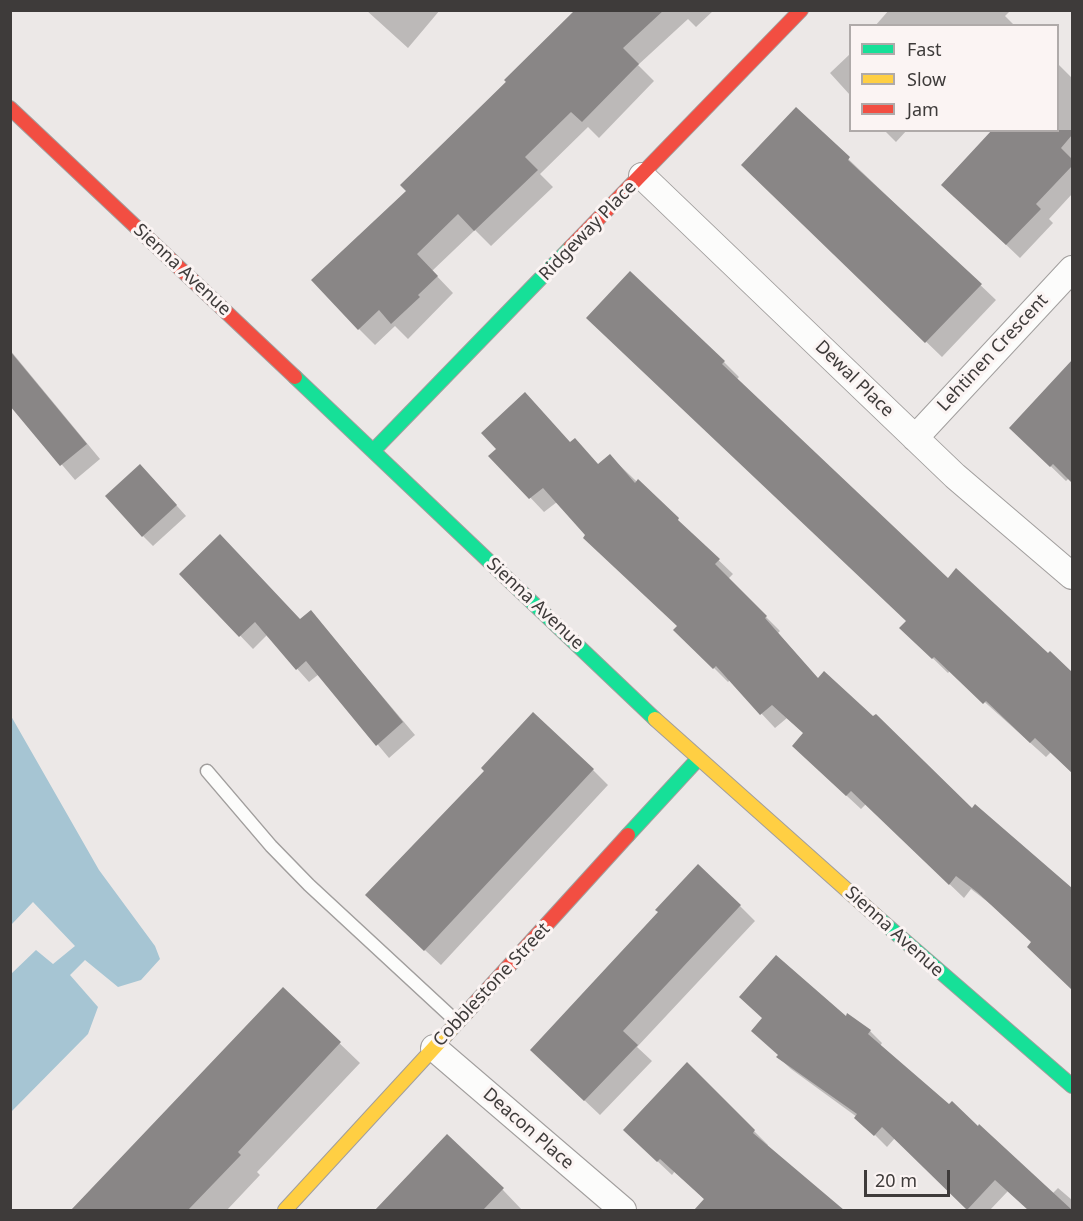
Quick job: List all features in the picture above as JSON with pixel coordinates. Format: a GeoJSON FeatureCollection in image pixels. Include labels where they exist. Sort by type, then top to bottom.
{"type":"FeatureCollection","features":[{"type":"Feature","properties":{"kind":"street","name":"Ridgeway Place"},"geometry":{"type":"LineString","coordinates":[[374,452],[801,10]]}},
{"type":"Feature","properties":{"kind":"street","name":"Sienna Avenue"},"geometry":{"type":"LineString","coordinates":[[10,108],[698,759],[1072,1086]]}},
{"type":"Feature","properties":{"kind":"street","name":"Dewal Place"},"geometry":{"type":"LineString","coordinates":[[642,176],[915,438],[1072,576]]}},
{"type":"Feature","properties":{"kind":"street","name":"Lehtinen Crescent"},"geometry":{"type":"LineString","coordinates":[[915,438],[1072,269]]}},
{"type":"Feature","properties":{"kind":"street","name":"Cobblestone Street"},"geometry":{"type":"LineString","coordinates":[[285,1210],[698,759]]}},
{"type":"Feature","properties":{"kind":"street","name":"Deacon Place"},"geometry":{"type":"LineString","coordinates":[[434,1048],[623,1210]]}},
{"type":"Feature","properties":{"kind":"lane"},"geometry":{"type":"LineString","coordinates":[[207,771],[271,846],[309,885],[458,1023]]}},
{"type":"Feature","properties":{"kind":"water"},"geometry":{"type":"Polygon","coordinates":[[[11,716],[99,870],[155,946],[160,959],[141,980],[118,987],[85,960],[70,975],[98,1007],[88,1034],[11,1112],[11,974],[36,950],[53,964],[75,946],[33,902],[11,925],[11,716]]]}},
{"type":"Feature","properties":{"kind":"building"},"geometry":{"type":"Polygon","coordinates":[[[575,10],[664,10],[623,48],[639,64],[582,122],[571,112],[525,157],[538,170],[474,231],[458,214],[417,254],[438,276],[418,295],[420,297],[391,324],[379,310],[358,330],[311,280],[406,191],[400,185],[506,82],[504,80],[575,10]]]}},
{"type":"Feature","properties":{"kind":"building"},"geometry":{"type":"Polygon","coordinates":[[[796,107],[850,157],[848,160],[982,284],[925,343],[741,165],[796,107]]]}},
{"type":"Feature","properties":{"kind":"building"},"geometry":{"type":"Polygon","coordinates":[[[1072,130],[1072,135],[1061,148],[1072,159],[1072,166],[1036,204],[1041,209],[1006,245],[941,185],[990,132],[1072,130]]]}},
{"type":"Feature","properties":{"kind":"building"},"geometry":{"type":"Polygon","coordinates":[[[630,271],[725,361],[722,364],[948,578],[956,568],[1048,653],[1050,651],[1072,672],[1072,773],[1035,738],[1030,743],[986,701],[983,704],[934,657],[932,659],[899,628],[906,621],[586,318],[630,271]]]}},
{"type":"Feature","properties":{"kind":"building"},"geometry":{"type":"Polygon","coordinates":[[[10,351],[87,444],[60,466],[10,406],[10,351]]]}},
{"type":"Feature","properties":{"kind":"building"},"geometry":{"type":"Polygon","coordinates":[[[1072,360],[1072,483],[1053,464],[1050,467],[1009,428],[1072,360]]]}},
{"type":"Feature","properties":{"kind":"building"},"geometry":{"type":"Polygon","coordinates":[[[525,392],[570,442],[575,438],[598,464],[610,454],[635,483],[638,479],[679,518],[678,520],[720,559],[715,564],[767,616],[765,618],[818,678],[824,671],[873,716],[876,714],[972,808],[975,804],[1072,888],[1072,990],[1027,947],[1031,942],[977,892],[956,876],[949,885],[851,791],[846,796],[792,746],[803,733],[772,705],[760,715],[716,666],[713,669],[673,630],[677,626],[583,538],[585,535],[543,488],[529,499],[488,456],[496,449],[481,433],[525,392]]]}},
{"type":"Feature","properties":{"kind":"building"},"geometry":{"type":"Polygon","coordinates":[[[140,464],[177,505],[142,537],[105,496],[140,464]]]}},
{"type":"Feature","properties":{"kind":"building"},"geometry":{"type":"Polygon","coordinates":[[[220,534],[300,619],[311,610],[403,722],[376,746],[306,661],[296,670],[255,622],[239,637],[179,574],[220,534]]]}},
{"type":"Feature","properties":{"kind":"building"},"geometry":{"type":"Polygon","coordinates":[[[533,712],[594,769],[424,951],[365,895],[484,771],[481,768],[533,712]]]}},
{"type":"Feature","properties":{"kind":"building"},"geometry":{"type":"Polygon","coordinates":[[[698,864],[741,905],[623,1031],[638,1045],[584,1101],[530,1050],[658,912],[655,910],[698,864]]]}},
{"type":"Feature","properties":{"kind":"building"},"geometry":{"type":"Polygon","coordinates":[[[776,955],[846,1016],[847,1013],[871,1030],[868,1034],[949,1104],[952,1101],[978,1126],[979,1124],[1072,1210],[1028,1210],[995,1180],[967,1210],[882,1127],[874,1136],[854,1118],[857,1114],[776,1057],[778,1055],[751,1031],[762,1018],[739,997],[776,955]]]}},
{"type":"Feature","properties":{"kind":"building"},"geometry":{"type":"Polygon","coordinates":[[[283,987],[341,1042],[238,1152],[241,1155],[188,1210],[71,1210],[283,987]]]}},
{"type":"Feature","properties":{"kind":"building"},"geometry":{"type":"Polygon","coordinates":[[[687,1062],[755,1130],[753,1133],[844,1210],[694,1210],[704,1199],[660,1159],[657,1162],[623,1130],[687,1062]]]}},
{"type":"Feature","properties":{"kind":"building"},"geometry":{"type":"Polygon","coordinates":[[[447,1134],[504,1188],[483,1210],[375,1210],[447,1134]]]}},
{"type":"Feature","properties":{"kind":"traffic: fast"},"geometry":{"type":"LineString","coordinates":[[373,451],[570,248]]}},
{"type":"Feature","properties":{"kind":"traffic: fast"},"geometry":{"type":"LineString","coordinates":[[295,377],[655,719]]}},
{"type":"Feature","properties":{"kind":"traffic: fast"},"geometry":{"type":"LineString","coordinates":[[628,835],[698,759]]}},
{"type":"Feature","properties":{"kind":"traffic: fast"},"geometry":{"type":"LineString","coordinates":[[876,916],[1072,1086]]}},
{"type":"Feature","properties":{"kind":"traffic: slow"},"geometry":{"type":"LineString","coordinates":[[655,719],[876,916]]}},
{"type":"Feature","properties":{"kind":"traffic: slow"},"geometry":{"type":"LineString","coordinates":[[285,1210],[467,1012]]}},
{"type":"Feature","properties":{"kind":"traffic: jam"},"geometry":{"type":"LineString","coordinates":[[570,248],[801,10]]}},
{"type":"Feature","properties":{"kind":"traffic: jam"},"geometry":{"type":"LineString","coordinates":[[10,108],[295,377]]}},
{"type":"Feature","properties":{"kind":"traffic: jam"},"geometry":{"type":"LineString","coordinates":[[467,1012],[628,835]]}}]}
